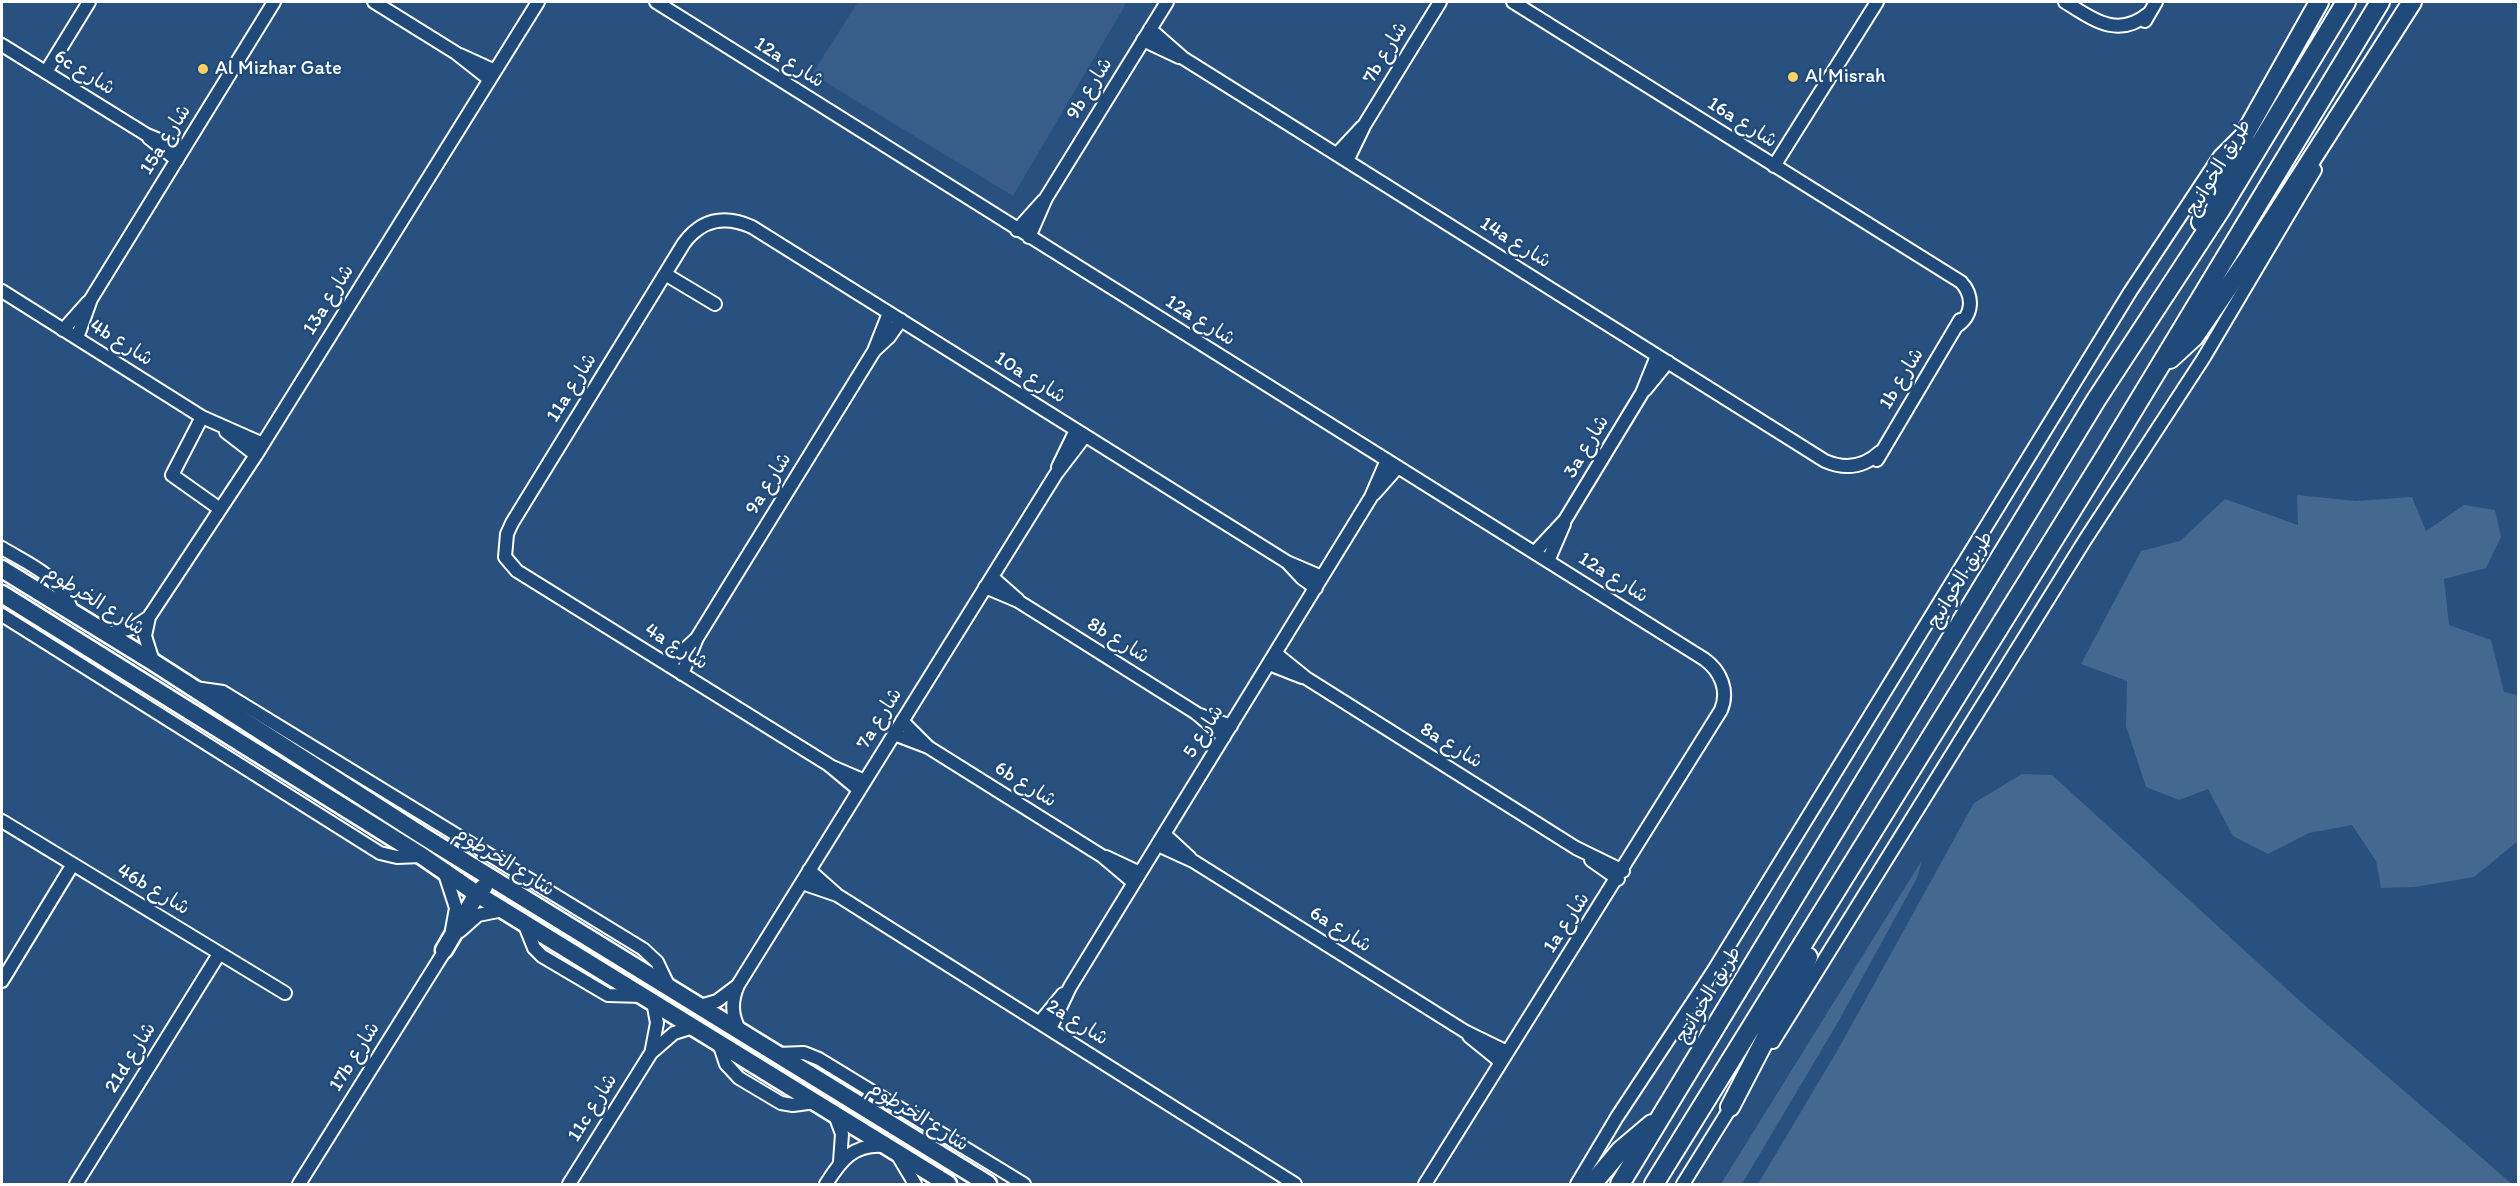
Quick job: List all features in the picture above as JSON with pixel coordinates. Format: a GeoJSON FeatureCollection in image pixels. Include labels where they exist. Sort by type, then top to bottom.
{"type":"FeatureCollection","features":[{"type":"Feature","properties":{"kind":"highway"},"geometry":{"type":"LineString","coordinates":[[2179,274],[2246,132],[2319,2]]}},
{"type":"Feature","properties":{"kind":"highway","name":"طريق الخوانيج"},"geometry":{"type":"LineString","coordinates":[[1620,1185],[2096,400],[2179,274],[2346,2]]}},
{"type":"Feature","properties":{"kind":"highway"},"geometry":{"type":"LineString","coordinates":[[1654,1185],[1848,874],[2380,2]]}},
{"type":"Feature","properties":{"kind":"highway"},"geometry":{"type":"LineString","coordinates":[[2160,364],[2175,355],[2194,337],[2249,257],[2412,2]]}},
{"type":"Feature","properties":{"kind":"highway"},"geometry":{"type":"LineString","coordinates":[[1730,1107],[1848,874]]}},
{"type":"Feature","properties":{"kind":"highway"},"geometry":{"type":"LineString","coordinates":[[1592,1185],[1620,1151],[1660,1118]]}},
{"type":"Feature","properties":{"kind":"main road","name":"شارع الخرطوم"},"geometry":{"type":"LineString","coordinates":[[2,569],[596,943],[988,1185]]}},
{"type":"Feature","properties":{"kind":"main road","name":"شارع الخرطوم"},"geometry":{"type":"LineString","coordinates":[[2,594],[422,856],[477,894],[948,1185]]}},
{"type":"Feature","properties":{"kind":"main road"},"geometry":{"type":"LineString","coordinates":[[444,950],[483,887],[491,888],[576,938],[596,943]]}},
{"type":"Feature","properties":{"kind":"street"},"geometry":{"type":"LineString","coordinates":[[46,72],[89,2]]}},
{"type":"Feature","properties":{"kind":"street","name":"15a شارع"},"geometry":{"type":"LineString","coordinates":[[63,330],[91,299],[274,2]]}},
{"type":"Feature","properties":{"kind":"street","name":"13a شارع"},"geometry":{"type":"LineString","coordinates":[[106,634],[134,628],[148,617],[259,449],[538,2]]}},
{"type":"Feature","properties":{"kind":"street","name":"12a شارع"},"geometry":{"type":"LineString","coordinates":[[656,2],[1704,659],[1720,677]]}},
{"type":"Feature","properties":{"kind":"street","name":"9b شارع"},"geometry":{"type":"LineString","coordinates":[[1029,237],[1046,198],[1167,2]]}},
{"type":"Feature","properties":{"kind":"street","name":"7b شارع"},"geometry":{"type":"LineString","coordinates":[[1342,158],[1440,2]]}},
{"type":"Feature","properties":{"kind":"street","name":"16a شارع"},"geometry":{"type":"LineString","coordinates":[[1513,2],[1952,277],[1964,286],[1966,300]]}},
{"type":"Feature","properties":{"kind":"street"},"geometry":{"type":"LineString","coordinates":[[1774,166],[1877,2]]}},
{"type":"Feature","properties":{"kind":"street"},"geometry":{"type":"LineString","coordinates":[[2065,2],[2096,21],[2124,30],[2137,29],[2156,2]]}},
{"type":"Feature","properties":{"kind":"street"},"geometry":{"type":"LineString","coordinates":[[379,3],[492,75]]}},
{"type":"Feature","properties":{"kind":"street","name":"14a شارع"},"geometry":{"type":"LineString","coordinates":[[1150,29],[1183,58]]}},
{"type":"Feature","properties":{"kind":"street","name":"14a شارع"},"geometry":{"type":"LineString","coordinates":[[1143,40],[1183,58],[1825,461],[1839,472],[1858,470]]}},
{"type":"Feature","properties":{"kind":"street","name":"6c شارع"},"geometry":{"type":"LineString","coordinates":[[2,45],[180,155]]}},
{"type":"Feature","properties":{"kind":"street"},"geometry":{"type":"LineString","coordinates":[[1683,1185],[2085,540],[2203,359],[2331,142],[2339,117]]}},
{"type":"Feature","properties":{"kind":"street"},"geometry":{"type":"LineString","coordinates":[[1577,1185],[1617,1117],[1714,970],[2163,239],[2220,156],[2246,132]]}},
{"type":"Feature","properties":{"kind":"street","name":"9b شارع"},"geometry":{"type":"LineString","coordinates":[[1017,230],[1046,198]]}},
{"type":"Feature","properties":{"kind":"street","name":"10a شارع"},"geometry":{"type":"LineString","coordinates":[[718,215],[752,227],[1287,562],[1302,578],[1319,583]]}},
{"type":"Feature","properties":{"kind":"street","name":"11a شارع"},"geometry":{"type":"LineString","coordinates":[[505,557],[512,523],[684,243],[701,226],[718,215]]}},
{"type":"Feature","properties":{"kind":"street"},"geometry":{"type":"LineString","coordinates":[[665,274],[715,304]]}},
{"type":"Feature","properties":{"kind":"street","name":"4b شارع"},"geometry":{"type":"LineString","coordinates":[[2,291],[202,417],[259,449]]}},
{"type":"Feature","properties":{"kind":"street","name":"15a شارع"},"geometry":{"type":"LineString","coordinates":[[77,338],[91,299]]}},
{"type":"Feature","properties":{"kind":"street","name":"1b شارع"},"geometry":{"type":"LineString","coordinates":[[1858,470],[1880,452],[1957,326],[1966,300]]}},
{"type":"Feature","properties":{"kind":"street","name":"9a شارع"},"geometry":{"type":"LineString","coordinates":[[682,674],[697,638],[874,351],[889,313]]}},
{"type":"Feature","properties":{"kind":"street","name":"9a شارع"},"geometry":{"type":"LineString","coordinates":[[874,351],[889,337],[901,320]]}},
{"type":"Feature","properties":{"kind":"street","name":"3a شارع"},"geometry":{"type":"LineString","coordinates":[[1548,561],[1565,520],[1662,359]]}},
{"type":"Feature","properties":{"kind":"street"},"geometry":{"type":"LineString","coordinates":[[202,417],[172,475],[220,509]]}},
{"type":"Feature","properties":{"kind":"street","name":"7a شارع"},"geometry":{"type":"LineString","coordinates":[[740,1031],[733,1013],[734,993],[738,985],[1081,433]]}},
{"type":"Feature","properties":{"kind":"street","name":"شارع 5"},"geometry":{"type":"LineString","coordinates":[[1045,1026],[1392,463]]}},
{"type":"Feature","properties":{"kind":"street","name":"3a شارع"},"geometry":{"type":"LineString","coordinates":[[1535,552],[1565,520]]}},
{"type":"Feature","properties":{"kind":"street"},"geometry":{"type":"LineString","coordinates":[[2,548],[53,578],[63,589],[75,615]]}},
{"type":"Feature","properties":{"kind":"street","name":"4a شارع"},"geometry":{"type":"LineString","coordinates":[[505,557],[517,571],[862,785]]}},
{"type":"Feature","properties":{"kind":"street","name":"8b شارع"},"geometry":{"type":"LineString","coordinates":[[988,582],[1227,732]]}},
{"type":"Feature","properties":{"kind":"street"},"geometry":{"type":"LineString","coordinates":[[2,615],[380,853],[397,857],[422,856]]}},
{"type":"Feature","properties":{"kind":"street"},"geometry":{"type":"LineString","coordinates":[[148,617],[146,645],[153,662]]}},
{"type":"Feature","properties":{"kind":"street","name":"9a شارع"},"geometry":{"type":"LineString","coordinates":[[669,665],[697,638]]}},
{"type":"Feature","properties":{"kind":"street","name":"8a شارع"},"geometry":{"type":"LineString","coordinates":[[1272,658],[1620,875]]}},
{"type":"Feature","properties":{"kind":"street","name":"1a شارع"},"geometry":{"type":"LineString","coordinates":[[1425,1185],[1721,710],[1725,694],[1720,677]]}},
{"type":"Feature","properties":{"kind":"street"},"geometry":{"type":"LineString","coordinates":[[192,687],[223,692],[643,949],[657,962],[670,988]]}},
{"type":"Feature","properties":{"kind":"street","name":"6b شارع"},"geometry":{"type":"LineString","coordinates":[[902,721],[928,747]]}},
{"type":"Feature","properties":{"kind":"street","name":"6b شارع"},"geometry":{"type":"LineString","coordinates":[[894,734],[928,747],[1137,878]]}},
{"type":"Feature","properties":{"kind":"street","name":"46b شارع"},"geometry":{"type":"LineString","coordinates":[[2,821],[285,993]]}},
{"type":"Feature","properties":{"kind":"street","name":"6a شارع"},"geometry":{"type":"LineString","coordinates":[[1161,840],[1504,1057]]}},
{"type":"Feature","properties":{"kind":"street"},"geometry":{"type":"LineString","coordinates":[[2,981],[73,864]]}},
{"type":"Feature","properties":{"kind":"street","name":"2a شارع"},"geometry":{"type":"LineString","coordinates":[[809,870],[837,895],[1295,1185]]}},
{"type":"Feature","properties":{"kind":"street","name":"17b شارع"},"geometry":{"type":"LineString","coordinates":[[444,871],[456,908],[444,950]]}},
{"type":"Feature","properties":{"kind":"street","name":"2a شارع"},"geometry":{"type":"LineString","coordinates":[[802,882],[837,895]]}},
{"type":"Feature","properties":{"kind":"street","name":"17b شارع"},"geometry":{"type":"LineString","coordinates":[[299,1185],[444,950],[471,920],[486,912],[503,910]]}},
{"type":"Feature","properties":{"kind":"street","name":"21d شارع"},"geometry":{"type":"LineString","coordinates":[[76,1185],[219,954]]}},
{"type":"Feature","properties":{"kind":"street","name":"7a شارع"},"geometry":{"type":"LineString","coordinates":[[700,1006],[717,1001],[738,985]]}},
{"type":"Feature","properties":{"kind":"street","name":"11c شارع"},"geometry":{"type":"LineString","coordinates":[[569,1185],[651,1053],[657,1033],[648,999]]}},
{"type":"Feature","properties":{"kind":"street","name":"11c شارع"},"geometry":{"type":"LineString","coordinates":[[651,1053],[674,1033],[693,1028]]}},
{"type":"Feature","properties":{"kind":"street"},"geometry":{"type":"LineString","coordinates":[[776,1054],[804,1053],[819,1059],[1024,1185]]}},
{"type":"Feature","properties":{"kind":"street"},"geometry":{"type":"LineString","coordinates":[[835,1115],[842,1134],[839,1163]]}},
{"type":"Feature","properties":{"kind":"street"},"geometry":{"type":"LineString","coordinates":[[826,1185],[839,1163],[855,1150],[865,1146],[891,1150],[915,1185]]}},
{"type":"Feature","properties":{"kind":"shaded area"},"geometry":{"type":"Polygon","coordinates":[[[858,2],[1127,2],[1013,196],[812,74],[858,2]]]}},
{"type":"Feature","properties":{"kind":"shaded area"},"geometry":{"type":"Polygon","coordinates":[[[2297,495],[2356,501],[2412,497],[2426,531],[2464,505],[2495,510],[2501,537],[2486,568],[2444,579],[2449,625],[2491,640],[2504,692],[2518,695],[2518,841],[2474,877],[2415,887],[2381,888],[2376,861],[2352,825],[2309,833],[2268,854],[2233,836],[2208,789],[2179,800],[2146,787],[2126,726],[2127,681],[2081,664],[2141,551],[2180,541],[2225,499],[2298,525],[2297,495]]]}},
{"type":"Feature","properties":{"kind":"shaded area"},"geometry":{"type":"Polygon","coordinates":[[[2022,774],[2052,775],[2301,1002],[2512,1184],[1758,1184],[1840,1046],[1974,803],[2022,774]]]}},
{"type":"Feature","properties":{"kind":"shaded area"},"geometry":{"type":"Polygon","coordinates":[[[1922,860],[1917,878],[1838,1022],[1742,1184],[1721,1184],[1922,860]]]}},
{"type":"Feature","properties":{"kind":"place","name":"Al Mizhar Gate"},"geometry":{"type":"Point","coordinates":[203,69]}},
{"type":"Feature","properties":{"kind":"place","name":"Al Misrah"},"geometry":{"type":"Point","coordinates":[1793,77]}}]}
